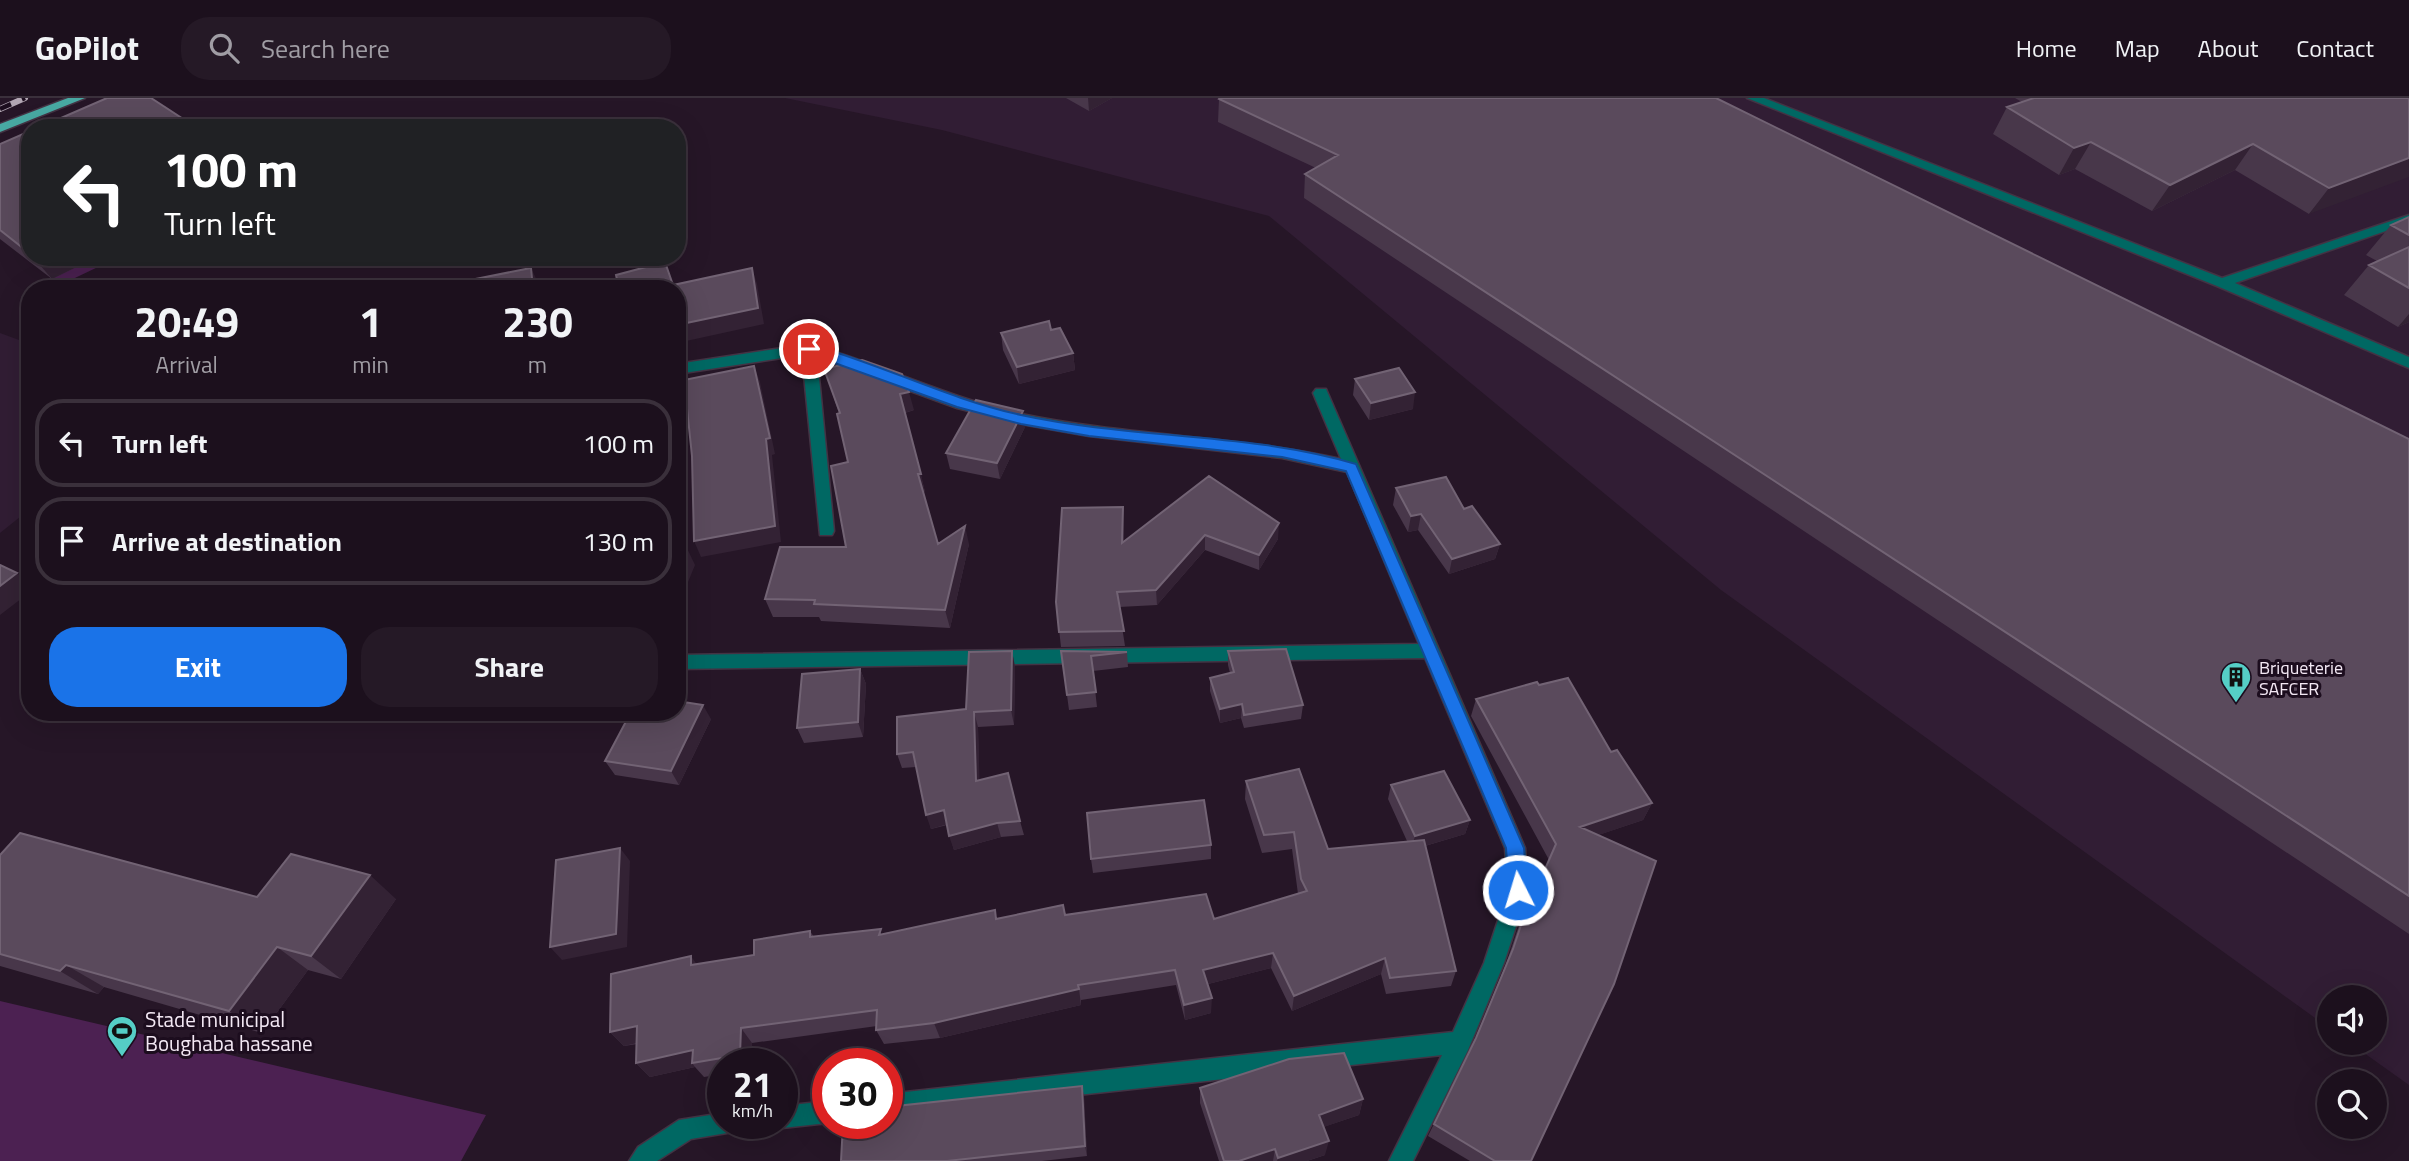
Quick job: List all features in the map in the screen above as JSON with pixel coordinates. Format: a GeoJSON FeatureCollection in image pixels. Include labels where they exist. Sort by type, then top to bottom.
{"type":"FeatureCollection","features":[{"type":"Feature","properties":{"kind":"main road"},"geometry":{"type":"LineString","coordinates":[[24,119],[79,98]]}},
{"type":"Feature","properties":{"kind":"main road"},"geometry":{"type":"LineString","coordinates":[[0,128],[21,120]]}},
{"type":"Feature","properties":{"kind":"street"},"geometry":{"type":"LineString","coordinates":[[1753,98],[2222,283],[2409,363]]}},
{"type":"Feature","properties":{"kind":"street"},"geometry":{"type":"LineString","coordinates":[[2222,283],[2409,219]]}},
{"type":"Feature","properties":{"kind":"street"},"geometry":{"type":"LineString","coordinates":[[809,349],[826,531]]}},
{"type":"Feature","properties":{"kind":"street"},"geometry":{"type":"LineString","coordinates":[[686,368],[809,349],[962,404],[1021,419],[1089,431],[1282,452],[1351,467]]}},
{"type":"Feature","properties":{"kind":"street"},"geometry":{"type":"LineString","coordinates":[[1321,393],[1515,848],[1518,890],[1494,963],[1460,1042],[1401,1161]]}},
{"type":"Feature","properties":{"kind":"street"},"geometry":{"type":"LineString","coordinates":[[686,662],[1429,651]]}},
{"type":"Feature","properties":{"kind":"street"},"geometry":{"type":"LineString","coordinates":[[903,1103],[1460,1042]]}},
{"type":"Feature","properties":{"kind":"street"},"geometry":{"type":"LineString","coordinates":[[641,1161],[687,1128],[707,1126]]}},
{"type":"Feature","properties":{"kind":"shaded area"},"geometry":{"type":"Polygon","coordinates":[[[785,98],[2409,98],[2409,1085],[2367,1055],[2387,1055],[2387,985],[2317,985],[2317,1019],[1721,590],[1269,216],[942,130],[785,98]]]}},
{"type":"Feature","properties":{"kind":"shaded area"},"geometry":{"type":"Polygon","coordinates":[[[39,266],[100,266],[71,280],[52,280],[39,266]]]}},
{"type":"Feature","properties":{"kind":"shaded area"},"geometry":{"type":"Polygon","coordinates":[[[0,333],[21,341],[21,516],[0,533],[0,333]]]}},
{"type":"Feature","properties":{"kind":"shaded area","name":"Stade municipal Boughaba hassane"},"geometry":{"type":"Polygon","coordinates":[[[0,1001],[486,1115],[461,1161],[0,1161],[0,1001]]]}},
{"type":"Feature","properties":{"kind":"building"},"geometry":{"type":"Polygon","coordinates":[[[107,98],[151,98],[183,119],[59,119],[107,98]]]}},
{"type":"Feature","properties":{"kind":"building","name":"Briqueterie SAFCER"},"geometry":{"type":"Polygon","coordinates":[[[1220,98],[1716,98],[2409,439],[2409,896],[1305,174],[1338,155],[1220,98]]]}},
{"type":"Feature","properties":{"kind":"building"},"geometry":{"type":"Polygon","coordinates":[[[2034,98],[2409,98],[2409,158],[2329,188],[2253,144],[2170,185],[2091,142],[2074,148],[2007,107],[2034,98]]]}},
{"type":"Feature","properties":{"kind":"building"},"geometry":{"type":"Polygon","coordinates":[[[21,135],[21,246],[0,230],[0,144],[21,135]]]}},
{"type":"Feature","properties":{"kind":"building"},"geometry":{"type":"Polygon","coordinates":[[[2409,217],[2409,235],[2391,225],[2409,217]]]}},
{"type":"Feature","properties":{"kind":"building"},"geometry":{"type":"Polygon","coordinates":[[[2409,247],[2409,288],[2369,265],[2409,247]]]}},
{"type":"Feature","properties":{"kind":"building"},"geometry":{"type":"Polygon","coordinates":[[[650,266],[666,266],[671,280],[617,280],[616,275],[650,266]]]}},
{"type":"Feature","properties":{"kind":"building"},"geometry":{"type":"Polygon","coordinates":[[[531,268],[532,280],[470,280],[531,268]]]}},
{"type":"Feature","properties":{"kind":"building"},"geometry":{"type":"Polygon","coordinates":[[[752,268],[758,308],[686,323],[686,282],[752,268]]]}},
{"type":"Feature","properties":{"kind":"building"},"geometry":{"type":"Polygon","coordinates":[[[1049,321],[1051,330],[1060,328],[1073,353],[1017,367],[1001,333],[1049,321]]]}},
{"type":"Feature","properties":{"kind":"building"},"geometry":{"type":"Polygon","coordinates":[[[862,360],[902,374],[909,392],[900,394],[921,474],[918,474],[938,544],[965,526],[945,610],[765,599],[780,547],[846,547],[831,466],[848,462],[837,414],[840,413],[824,369],[862,360]]]}},
{"type":"Feature","properties":{"kind":"building"},"geometry":{"type":"Polygon","coordinates":[[[754,366],[770,438],[766,439],[775,526],[694,541],[692,456],[686,380],[754,366]]]}},
{"type":"Feature","properties":{"kind":"building"},"geometry":{"type":"Polygon","coordinates":[[[1399,368],[1415,392],[1371,403],[1355,379],[1399,368]]]}},
{"type":"Feature","properties":{"kind":"building"},"geometry":{"type":"Polygon","coordinates":[[[976,400],[1023,411],[997,463],[946,453],[976,400]]]}},
{"type":"Feature","properties":{"kind":"building"},"geometry":{"type":"Polygon","coordinates":[[[1209,476],[1279,523],[1259,555],[1205,535],[1156,590],[1117,592],[1124,631],[1059,632],[1056,602],[1062,508],[1123,507],[1122,543],[1209,476]]]}},
{"type":"Feature","properties":{"kind":"building"},"geometry":{"type":"Polygon","coordinates":[[[1446,477],[1464,509],[1472,506],[1500,544],[1452,559],[1421,514],[1411,516],[1396,488],[1446,477]]]}},
{"type":"Feature","properties":{"kind":"building"},"geometry":{"type":"Polygon","coordinates":[[[0,565],[17,573],[0,586],[0,565]]]}},
{"type":"Feature","properties":{"kind":"building"},"geometry":{"type":"Polygon","coordinates":[[[1286,649],[1303,705],[1244,715],[1242,704],[1220,709],[1210,678],[1234,672],[1228,651],[1286,649]]]}},
{"type":"Feature","properties":{"kind":"building"},"geometry":{"type":"Polygon","coordinates":[[[1012,651],[1011,710],[974,712],[976,781],[1008,773],[1020,821],[997,823],[949,836],[944,810],[926,815],[913,752],[897,754],[897,717],[966,709],[969,652],[1012,651]]]}},
{"type":"Feature","properties":{"kind":"building"},"geometry":{"type":"Polygon","coordinates":[[[1061,651],[1127,652],[1091,656],[1096,692],[1067,695],[1061,651]]]}},
{"type":"Feature","properties":{"kind":"building"},"geometry":{"type":"Polygon","coordinates":[[[860,669],[858,722],[797,728],[802,674],[860,669]]]}},
{"type":"Feature","properties":{"kind":"building"},"geometry":{"type":"Polygon","coordinates":[[[1568,678],[1611,752],[1617,750],[1652,803],[1580,827],[1656,861],[1614,984],[1531,1161],[1495,1161],[1434,1124],[1476,1038],[1513,949],[1530,898],[1532,899],[1556,844],[1476,699],[1537,682],[1539,685],[1568,678]]]}},
{"type":"Feature","properties":{"kind":"building"},"geometry":{"type":"Polygon","coordinates":[[[686,702],[703,705],[671,771],[605,761],[626,721],[686,721],[686,702]]]}},
{"type":"Feature","properties":{"kind":"building"},"geometry":{"type":"Polygon","coordinates":[[[1299,769],[1328,849],[1424,840],[1456,971],[1390,978],[1385,958],[1294,996],[1273,953],[1203,970],[1212,998],[1184,1005],[1175,970],[1078,985],[1079,989],[934,1023],[876,1030],[877,1010],[741,1028],[740,1048],[707,1048],[707,1060],[692,1063],[693,1050],[636,1063],[637,1026],[610,1032],[611,974],[691,956],[691,965],[754,955],[754,940],[810,931],[810,937],[881,929],[879,935],[995,910],[996,919],[1063,905],[1065,915],[1206,894],[1214,919],[1307,891],[1301,879],[1294,832],[1264,835],[1246,781],[1299,769]]]}},
{"type":"Feature","properties":{"kind":"building"},"geometry":{"type":"Polygon","coordinates":[[[1444,771],[1470,820],[1415,836],[1391,785],[1444,771]]]}},
{"type":"Feature","properties":{"kind":"building"},"geometry":{"type":"Polygon","coordinates":[[[1204,800],[1211,845],[1091,859],[1087,813],[1204,800]]]}},
{"type":"Feature","properties":{"kind":"building"},"geometry":{"type":"Polygon","coordinates":[[[20,833],[257,897],[291,854],[370,875],[311,956],[277,947],[229,1011],[66,965],[60,971],[0,954],[0,855],[20,833]]]}},
{"type":"Feature","properties":{"kind":"building"},"geometry":{"type":"Polygon","coordinates":[[[620,848],[616,934],[550,947],[556,860],[620,848]]]}},
{"type":"Feature","properties":{"kind":"building"},"geometry":{"type":"Polygon","coordinates":[[[1344,1053],[1363,1099],[1319,1115],[1329,1141],[1278,1158],[1275,1149],[1239,1161],[1224,1161],[1200,1088],[1289,1059],[1344,1053]]]}},
{"type":"Feature","properties":{"kind":"building"},"geometry":{"type":"Polygon","coordinates":[[[1082,1086],[1085,1146],[947,1161],[841,1161],[842,1139],[903,1139],[903,1105],[1082,1086]]]}},
{"type":"Feature","properties":{"kind":"railway"},"geometry":{"type":"LineString","coordinates":[[0,109],[25,98]]}},
{"type":"Feature","properties":{"kind":"place","name":"Briqueterie SAFCER"},"geometry":{"type":"Point","coordinates":[2236,704]}},
{"type":"Feature","properties":{"kind":"place","name":"Stade municipal Boughaba hassane"},"geometry":{"type":"Point","coordinates":[122,1058]}},
{"type":"Feature","properties":{"kind":"route"},"geometry":{"type":"LineString","coordinates":[[809,349],[962,404],[1021,419],[1089,431],[1282,452],[1351,467],[1515,848],[1518,890]]}}]}
